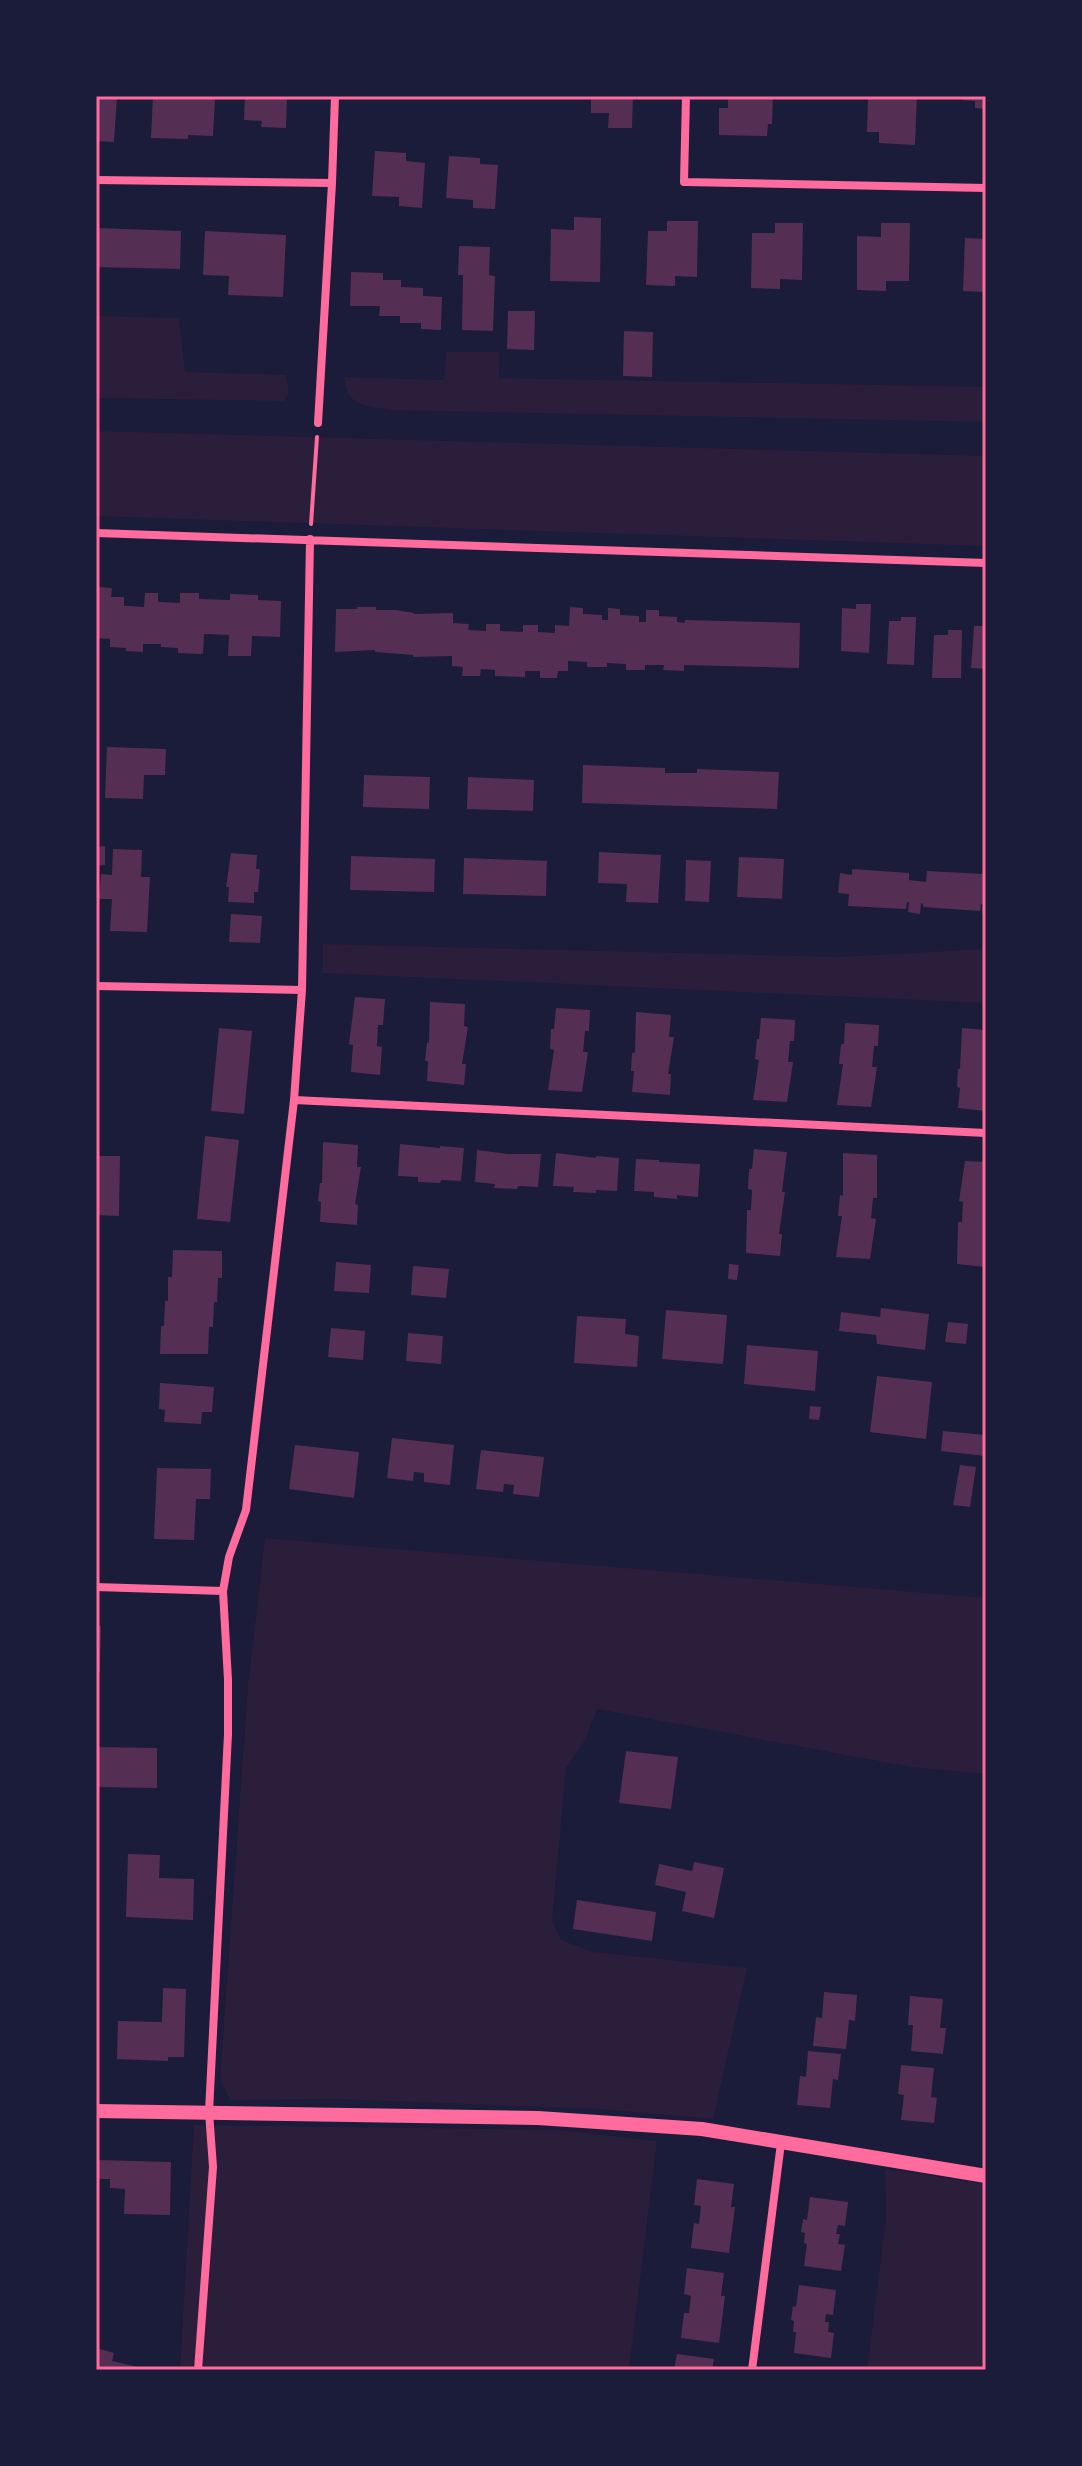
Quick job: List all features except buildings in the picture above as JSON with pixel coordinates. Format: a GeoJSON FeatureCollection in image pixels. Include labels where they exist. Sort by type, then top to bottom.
{"type":"FeatureCollection","features":[{"type":"Feature","properties":{"kind":"street"},"geometry":{"type":"LineString","coordinates":[[318,423],[335,96]]}},
{"type":"Feature","properties":{"kind":"street"},"geometry":{"type":"LineString","coordinates":[[686,96],[684,182],[986,188]]}},
{"type":"Feature","properties":{"kind":"street"},"geometry":{"type":"LineString","coordinates":[[96,180],[332,183]]}},
{"type":"Feature","properties":{"kind":"street"},"geometry":{"type":"LineString","coordinates":[[96,533],[986,563]]}},
{"type":"Feature","properties":{"kind":"street"},"geometry":{"type":"LineString","coordinates":[[198,2370],[213,2167],[209,2112],[228,1734],[223,1591],[229,1557],[246,1510],[294,1100],[302,990],[310,539]]}},
{"type":"Feature","properties":{"kind":"street"},"geometry":{"type":"LineString","coordinates":[[96,986],[302,990]]}},
{"type":"Feature","properties":{"kind":"street"},"geometry":{"type":"LineString","coordinates":[[294,1100],[986,1133]]}},
{"type":"Feature","properties":{"kind":"street"},"geometry":{"type":"LineString","coordinates":[[96,1587],[223,1591]]}},
{"type":"Feature","properties":{"kind":"street"},"geometry":{"type":"LineString","coordinates":[[96,2111],[538,2118],[702,2129],[986,2176]]}},
{"type":"Feature","properties":{"kind":"street"},"geometry":{"type":"LineString","coordinates":[[752,2370],[781,2143]]}},
{"type":"Feature","properties":{"kind":"path"},"geometry":{"type":"LineString","coordinates":[[310,539],[318,423]]}},
{"type":"Feature","properties":{"kind":"shaded area"},"geometry":{"type":"Polygon","coordinates":[[[96,316],[179,318],[185,372],[286,375],[289,393],[284,401],[96,398],[96,316]]]}},
{"type":"Feature","properties":{"kind":"shaded area"},"geometry":{"type":"Polygon","coordinates":[[[446,352],[500,352],[499,378],[986,387],[986,422],[389,410],[358,403],[346,387],[344,377],[444,380],[446,352]]]}},
{"type":"Feature","properties":{"kind":"shaded area"},"geometry":{"type":"Polygon","coordinates":[[[96,431],[986,456],[986,546],[96,516],[96,431]]]}},
{"type":"Feature","properties":{"kind":"shaded area"},"geometry":{"type":"Polygon","coordinates":[[[323,944],[839,957],[986,949],[986,1003],[323,973],[323,944]]]}},
{"type":"Feature","properties":{"kind":"shaded area"},"geometry":{"type":"Polygon","coordinates":[[[265,1538],[986,1598],[986,1774],[911,1767],[597,1709],[585,1740],[566,1768],[552,1921],[561,1940],[593,1952],[747,1968],[713,2119],[600,2109],[336,2099],[230,2100],[220,2080],[248,1686],[265,1538]]]}},
{"type":"Feature","properties":{"kind":"shaded area"},"geometry":{"type":"Polygon","coordinates":[[[194,2125],[556,2130],[657,2141],[629,2370],[180,2370],[194,2125]]]}},
{"type":"Feature","properties":{"kind":"shaded area"},"geometry":{"type":"Polygon","coordinates":[[[885,2169],[986,2184],[986,2370],[867,2370],[886,2218],[885,2169]]]}}]}
